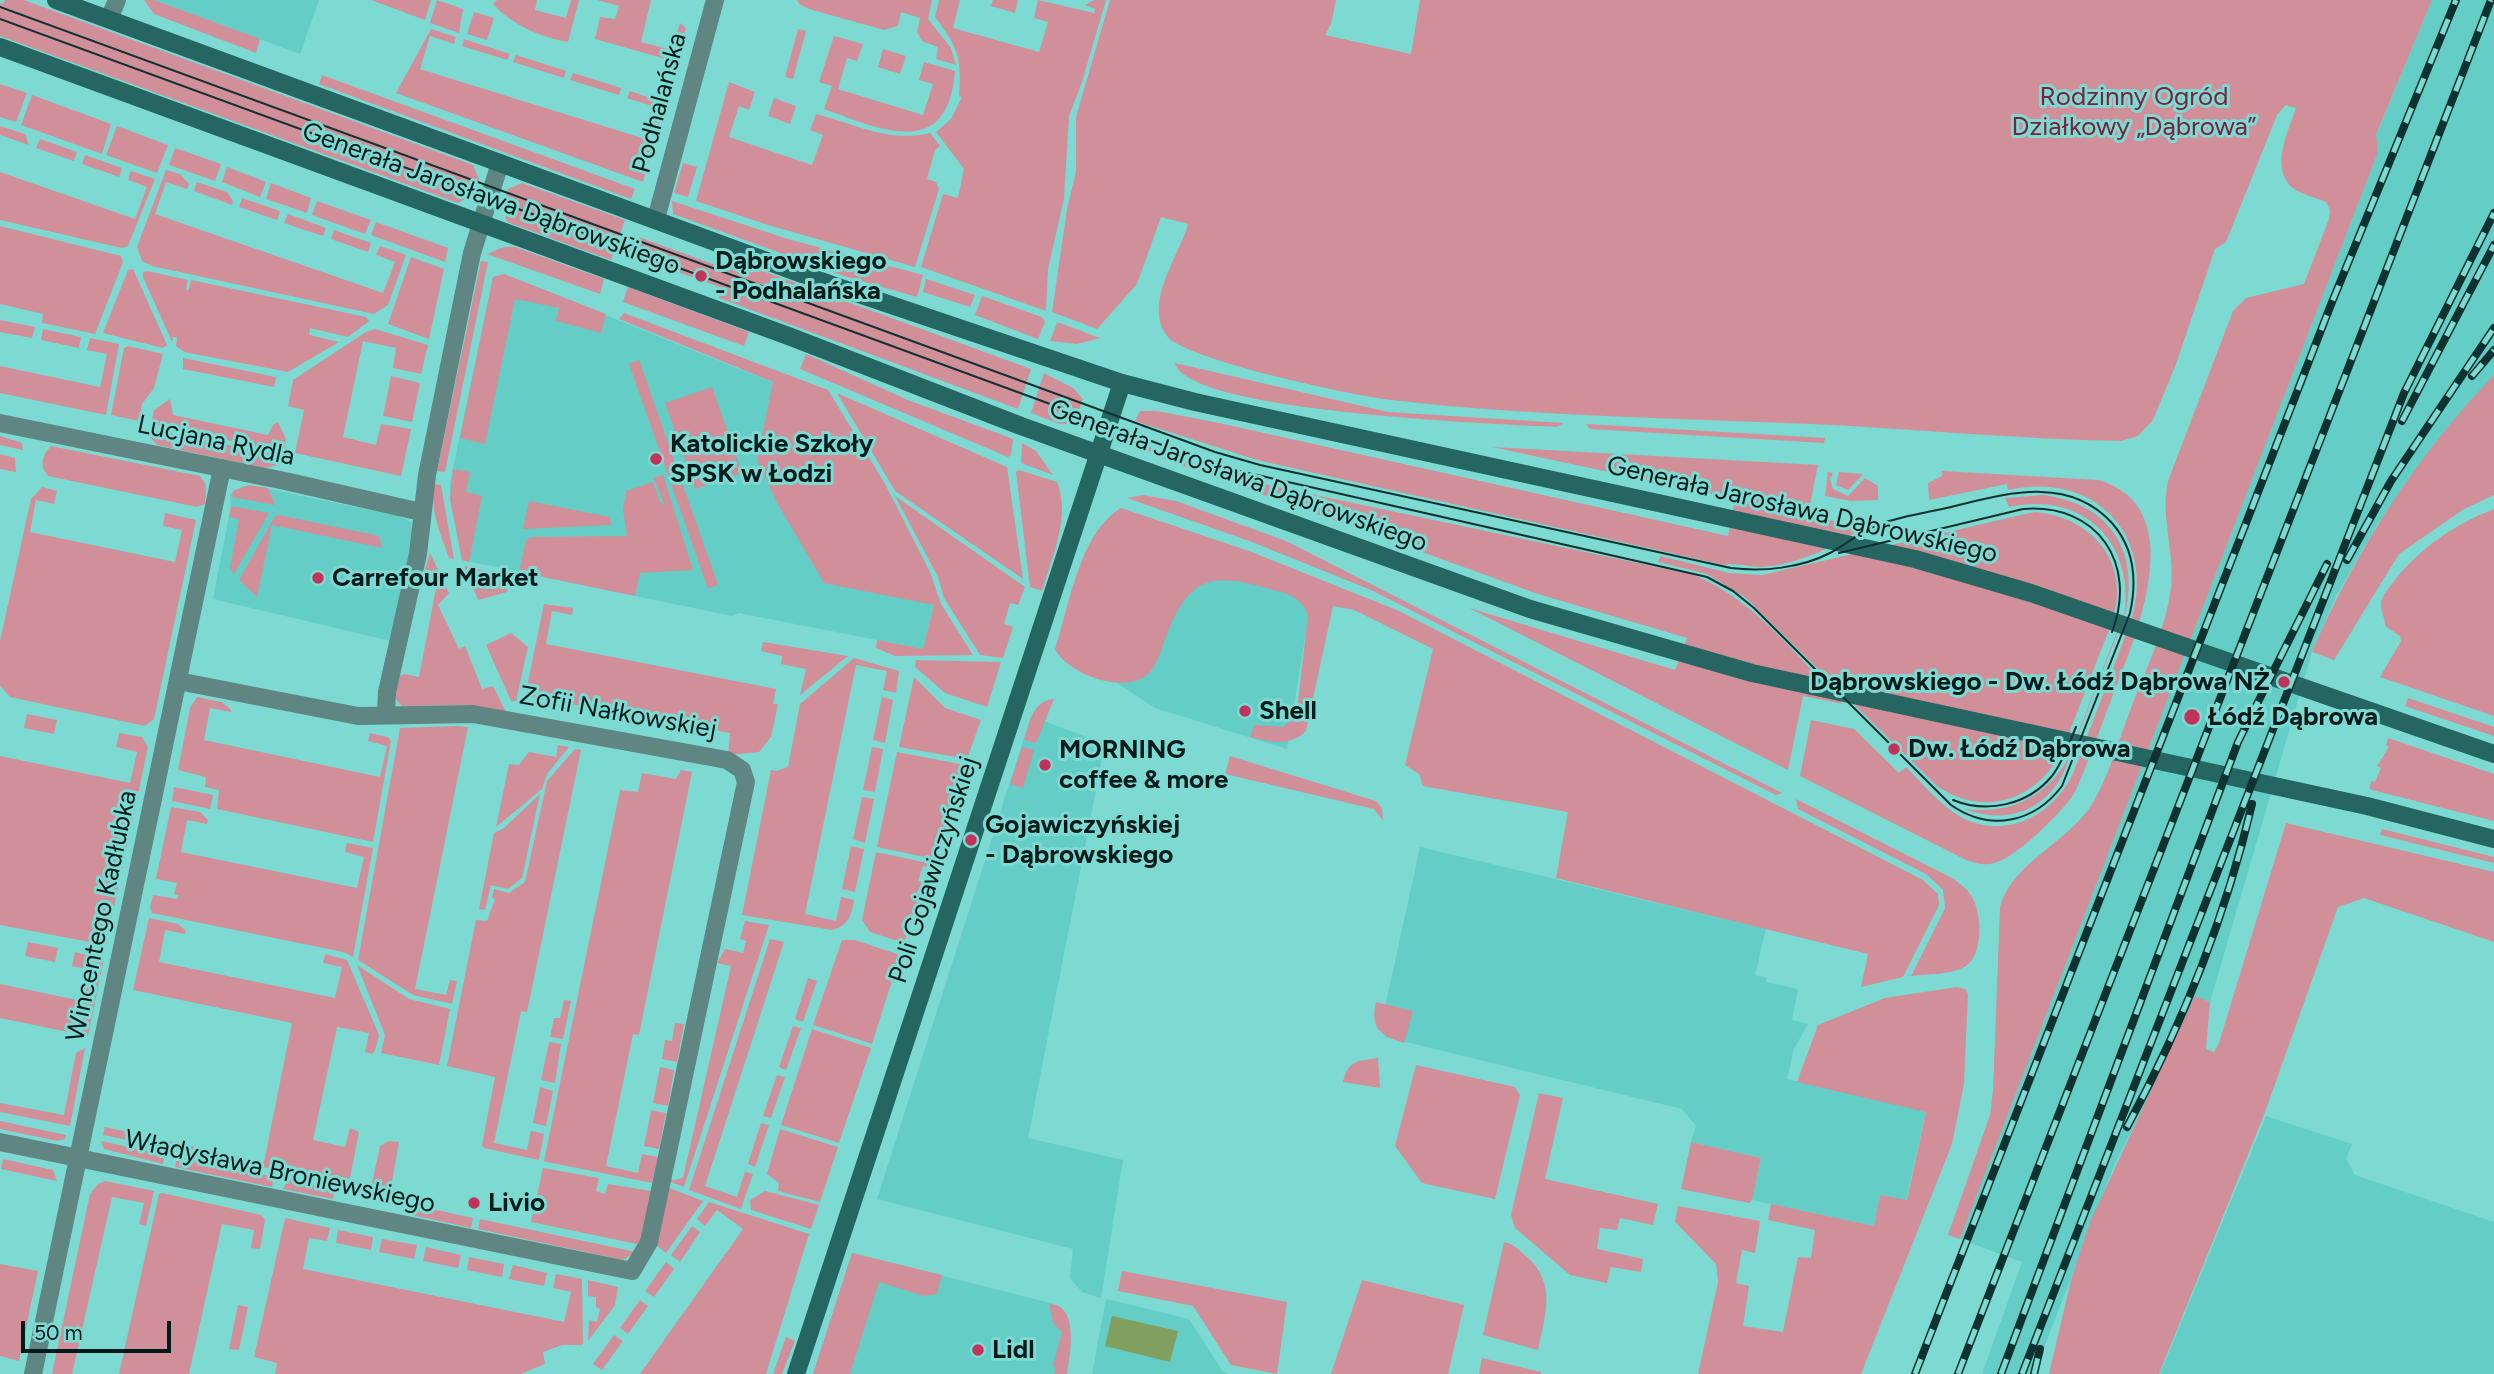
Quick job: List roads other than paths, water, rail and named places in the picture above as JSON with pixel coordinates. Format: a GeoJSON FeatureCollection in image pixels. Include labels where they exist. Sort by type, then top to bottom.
{"type":"FeatureCollection","features":[{"type":"Feature","properties":{"kind":"main road","name":"Generała Jarosława Dąbrowskiego"},"geometry":{"type":"LineString","coordinates":[[56,0],[832,285],[1122,383],[1279,421],[1915,559],[1984,579],[2494,754]]}},
{"type":"Feature","properties":{"kind":"main road","name":"Generała Jarosława Dąbrowskiego"},"geometry":{"type":"LineString","coordinates":[[0,47],[1098,454],[1530,609],[1681,655],[1821,689],[2367,806],[2494,839]]}},
{"type":"Feature","properties":{"kind":"main road","name":"Poli Gojawiczyńskiej"},"geometry":{"type":"LineString","coordinates":[[796,1374],[1122,383]]}},
{"type":"Feature","properties":{"kind":"street"},"geometry":{"type":"LineString","coordinates":[[109,19],[117,0]]}},
{"type":"Feature","properties":{"kind":"street","name":"Podhalańska"},"geometry":{"type":"LineString","coordinates":[[656,219],[715,0]]}},
{"type":"Feature","properties":{"kind":"street"},"geometry":{"type":"LineString","coordinates":[[386,712],[387,692],[418,554],[421,512],[479,223],[500,163]]}},
{"type":"Feature","properties":{"kind":"street","name":"Lucjana Rydla"},"geometry":{"type":"LineString","coordinates":[[0,424],[222,468],[421,512]]}},
{"type":"Feature","properties":{"kind":"street","name":"Wincentego Kadłubka"},"geometry":{"type":"LineString","coordinates":[[33,1374],[222,468]]}},
{"type":"Feature","properties":{"kind":"street","name":"Zofii Nałkowskiej"},"geometry":{"type":"LineString","coordinates":[[178,681],[358,716],[473,713],[727,760],[742,770],[746,782],[741,808],[649,1242],[632,1271]]}},
{"type":"Feature","properties":{"kind":"street","name":"Władysława Broniewskiego"},"geometry":{"type":"LineString","coordinates":[[0,1142],[632,1271]]}},
{"type":"Feature","properties":{"kind":"tram line"},"geometry":{"type":"LineString","coordinates":[[0,7],[1215,452],[1260,465],[1743,569],[1782,568],[1807,562],[1830,553],[1883,523],[1986,499],[2031,492],[2074,497],[2094,507],[2112,523],[2125,543],[2133,577],[2130,613],[2062,786],[2051,799],[2025,815],[2011,820],[1981,819],[1951,805],[1754,608],[1733,591],[1707,577],[1222,467],[0,19]]}},
{"type":"Feature","properties":{"kind":"tram line"},"geometry":{"type":"LineString","coordinates":[[1839,553],[2023,509],[2049,510],[2072,516],[2091,527],[2105,543],[2115,562],[2120,583],[2119,607],[2112,632]]}},
{"type":"Feature","properties":{"kind":"tram line"},"geometry":{"type":"LineString","coordinates":[[1953,800],[1993,806],[2019,800],[2031,794],[2056,771],[2076,727]]}},
{"type":"Feature","properties":{"kind":"railway"},"geometry":{"type":"LineString","coordinates":[[1915,1374],[2332,302],[2456,0]]}},
{"type":"Feature","properties":{"kind":"railway"},"geometry":{"type":"LineString","coordinates":[[1958,1374],[2491,0]]}},
{"type":"Feature","properties":{"kind":"railway"},"geometry":{"type":"LineString","coordinates":[[2022,1374],[2404,393],[2494,213]]}},
{"type":"Feature","properties":{"kind":"railway"},"geometry":{"type":"LineString","coordinates":[[2402,421],[2494,245]]}},
{"type":"Feature","properties":{"kind":"railway"},"geometry":{"type":"LineString","coordinates":[[2347,560],[2391,481],[2494,328]]}},
{"type":"Feature","properties":{"kind":"railway"},"geometry":{"type":"LineString","coordinates":[[2472,376],[2494,350]]}},
{"type":"Feature","properties":{"kind":"railway"},"geometry":{"type":"LineString","coordinates":[[2001,1374],[2238,742],[2327,564]]}},
{"type":"Feature","properties":{"kind":"railway"},"geometry":{"type":"LineString","coordinates":[[2127,1127],[2166,1050],[2200,970],[2229,888],[2252,804]]}},
{"type":"Feature","properties":{"kind":"railway"},"geometry":{"type":"LineString","coordinates":[[2034,1374],[2040,1349]]}},
{"type":"Feature","properties":{"kind":"place","name":"Dąbrowskiego - Podhalańska"},"geometry":{"type":"Point","coordinates":[701,276]}},
{"type":"Feature","properties":{"kind":"place","name":"Katolickie Szkoły SPSK w Łodzi"},"geometry":{"type":"Point","coordinates":[656,459]}},
{"type":"Feature","properties":{"kind":"place","name":"Carrefour Market"},"geometry":{"type":"Point","coordinates":[318,578]}},
{"type":"Feature","properties":{"kind":"place","name":"Dąbrowskiego - Dw. Łódź Dąbrowa NŻ"},"geometry":{"type":"Point","coordinates":[2284,682]}},
{"type":"Feature","properties":{"kind":"place","name":"Shell"},"geometry":{"type":"Point","coordinates":[1245,711]}},
{"type":"Feature","properties":{"kind":"place","name":"Łódź Dąbrowa"},"geometry":{"type":"Point","coordinates":[2192,717]}},
{"type":"Feature","properties":{"kind":"place","name":"Dw. Łódź Dąbrowa"},"geometry":{"type":"Point","coordinates":[1894,749]}},
{"type":"Feature","properties":{"kind":"place","name":"MORNING coffee & more"},"geometry":{"type":"Point","coordinates":[1045,765]}},
{"type":"Feature","properties":{"kind":"place","name":"Gojawiczyńskiej - Dąbrowskiego"},"geometry":{"type":"Point","coordinates":[971,840]}},
{"type":"Feature","properties":{"kind":"place","name":"Livio"},"geometry":{"type":"Point","coordinates":[474,1203]}},
{"type":"Feature","properties":{"kind":"place","name":"Lidl"},"geometry":{"type":"Point","coordinates":[978,1350]}},
{"type":"Feature","properties":{"kind":"park label","name":"Rodzinny Ogród Działkowy „Dąbrowa”"},"geometry":{"type":"Point","coordinates":[2134,112]}}]}
